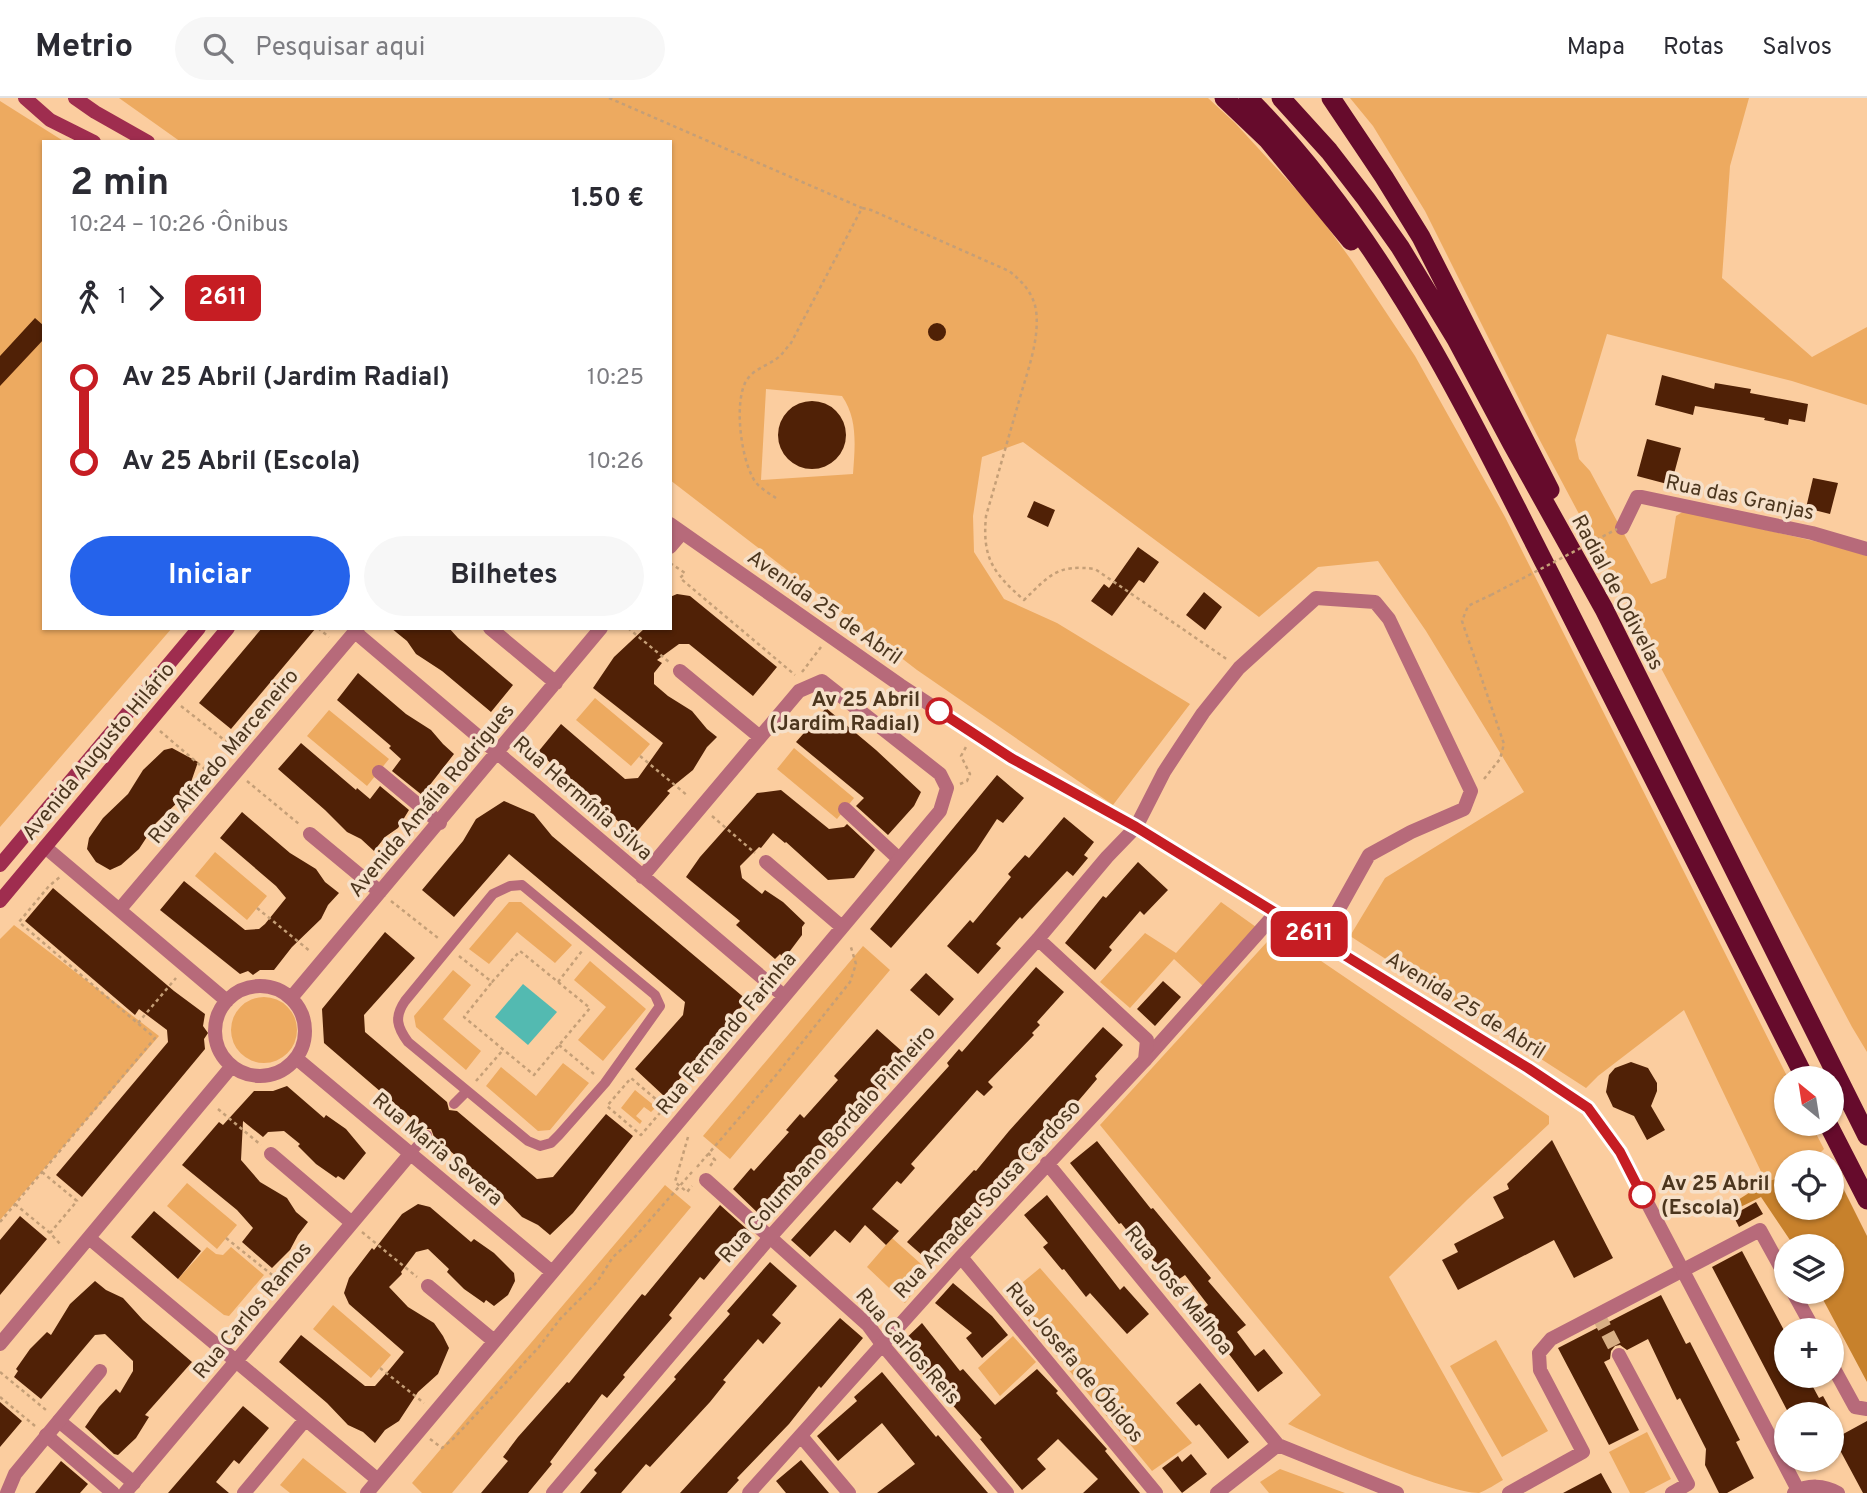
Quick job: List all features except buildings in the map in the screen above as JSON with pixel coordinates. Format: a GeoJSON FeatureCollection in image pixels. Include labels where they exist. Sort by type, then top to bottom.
{"type":"FeatureCollection","features":[{"type":"Feature","properties":{"kind":"highway"},"geometry":{"type":"LineString","coordinates":[[1224,98],[1267,139],[1361,254],[1435,362],[1489,453]]}},
{"type":"Feature","properties":{"kind":"highway"},"geometry":{"type":"LineString","coordinates":[[1248,98],[1311,168],[1379,260],[1430,342],[1489,453],[1799,1066]]}},
{"type":"Feature","properties":{"kind":"highway","name":"Radial de Odivelas"},"geometry":{"type":"LineString","coordinates":[[1281,98],[1329,151],[1429,291],[1604,609],[1867,1136]]}},
{"type":"Feature","properties":{"kind":"highway"},"geometry":{"type":"LineString","coordinates":[[1331,98],[1421,237],[1535,458],[1604,609]]}},
{"type":"Feature","properties":{"kind":"highway"},"geometry":{"type":"LineString","coordinates":[[1834,1136],[1867,1199]]}},
{"type":"Feature","properties":{"kind":"main road"},"geometry":{"type":"LineString","coordinates":[[25,98],[50,120],[90,140]]}},
{"type":"Feature","properties":{"kind":"main road"},"geometry":{"type":"LineString","coordinates":[[75,98],[144,140]]}},
{"type":"Feature","properties":{"kind":"main road"},"geometry":{"type":"LineString","coordinates":[[85,98],[95,112]]}},
{"type":"Feature","properties":{"kind":"main road","name":"Avenida Augusto Hilário"},"geometry":{"type":"LineString","coordinates":[[0,865],[197,630]]}},
{"type":"Feature","properties":{"kind":"main road","name":"Avenida Augusto Hilário"},"geometry":{"type":"LineString","coordinates":[[0,901],[227,630]]}},
{"type":"Feature","properties":{"kind":"street","name":"Rua das Granjas"},"geometry":{"type":"LineString","coordinates":[[1620,529],[1633,502],[1637,497],[1642,497],[1812,533],[1867,549]]}},
{"type":"Feature","properties":{"kind":"street","name":"Avenida 25 de Abril"},"geometry":{"type":"LineString","coordinates":[[676,528],[828,635],[1011,758],[1136,827],[1588,1108],[1620,1152],[1796,1491]]}},
{"type":"Feature","properties":{"kind":"street","name":"Rua Columbano Bordalo Pinheiro"},"geometry":{"type":"LineString","coordinates":[[553,1493],[771,1236],[1136,827],[1175,754],[1239,668],[1316,598],[1375,602],[1389,619],[1471,791]]}},
{"type":"Feature","properties":{"kind":"street","name":"Rua Hermínia Silva"},"geometry":{"type":"LineString","coordinates":[[356,630],[784,996]]}},
{"type":"Feature","properties":{"kind":"street","name":"Rua Alfredo Marceneiro"},"geometry":{"type":"LineString","coordinates":[[120,909],[356,630]]}},
{"type":"Feature","properties":{"kind":"street"},"geometry":{"type":"LineString","coordinates":[[492,630],[556,683]]}},
{"type":"Feature","properties":{"kind":"street","name":"Avenida Amália Rodrigues"},"geometry":{"type":"LineString","coordinates":[[291,998],[599,630]]}},
{"type":"Feature","properties":{"kind":"street"},"geometry":{"type":"LineString","coordinates":[[680,671],[760,737]]}},
{"type":"Feature","properties":{"kind":"street"},"geometry":{"type":"LineString","coordinates":[[642,877],[799,691],[822,681],[940,774],[947,788]]}},
{"type":"Feature","properties":{"kind":"street"},"geometry":{"type":"LineString","coordinates":[[379,772],[440,823]]}},
{"type":"Feature","properties":{"kind":"street","name":"Rua Fernando Farinha"},"geometry":{"type":"LineString","coordinates":[[367,1493],[940,811],[947,788]]}},
{"type":"Feature","properties":{"kind":"street"},"geometry":{"type":"LineString","coordinates":[[1321,941],[1370,855],[1411,832],[1464,809],[1471,791]]}},
{"type":"Feature","properties":{"kind":"street"},"geometry":{"type":"LineString","coordinates":[[845,809],[899,859]]}},
{"type":"Feature","properties":{"kind":"street"},"geometry":{"type":"LineString","coordinates":[[310,834],[380,892]]}},
{"type":"Feature","properties":{"kind":"street"},"geometry":{"type":"LineString","coordinates":[[45,847],[227,1001]]}},
{"type":"Feature","properties":{"kind":"street"},"geometry":{"type":"LineString","coordinates":[[766,862],[842,927]]}},
{"type":"Feature","properties":{"kind":"street","name":"Rua Amadeu Sousa Cardoso"},"geometry":{"type":"LineString","coordinates":[[750,1493],[961,1257],[1145,1060],[1276,914]]}},
{"type":"Feature","properties":{"kind":"street"},"geometry":{"type":"LineString","coordinates":[[1038,939],[1147,1040],[1145,1060]]}},
{"type":"Feature","properties":{"kind":"street"},"geometry":{"type":"LineString","coordinates":[[265,986],[279,990],[291,998],[304,1021],[305,1034],[296,1058],[273,1074],[251,1074],[232,1066],[224,1057],[215,1035],[220,1011],[227,1001],[238,992],[265,986]]}},
{"type":"Feature","properties":{"kind":"street","name":"Rua Maria Severa"},"geometry":{"type":"LineString","coordinates":[[296,1058],[552,1272]]}},
{"type":"Feature","properties":{"kind":"street"},"geometry":{"type":"LineString","coordinates":[[0,1344],[232,1066]]}},
{"type":"Feature","properties":{"kind":"street","name":"Rua Carlos Ramos"},"geometry":{"type":"LineString","coordinates":[[129,1488],[411,1153]]}},
{"type":"Feature","properties":{"kind":"street"},"geometry":{"type":"LineString","coordinates":[[271,1154],[352,1223]]}},
{"type":"Feature","properties":{"kind":"street","name":"Rua José Malhoa"},"geometry":{"type":"LineString","coordinates":[[1047,1163],[1278,1445]]}},
{"type":"Feature","properties":{"kind":"street","name":"Rua Carlos Reis"},"geometry":{"type":"LineString","coordinates":[[706,1180],[868,1325],[1007,1493]]}},
{"type":"Feature","properties":{"kind":"street"},"geometry":{"type":"LineString","coordinates":[[1509,1493],[1583,1452],[1540,1370],[1539,1353],[1551,1339],[1760,1230],[1774,1255]]}},
{"type":"Feature","properties":{"kind":"street"},"geometry":{"type":"LineString","coordinates":[[89,1238],[377,1480]]}},
{"type":"Feature","properties":{"kind":"street","name":"Rua Josefa de Óbidos"},"geometry":{"type":"LineString","coordinates":[[961,1257],[1156,1493]]}},
{"type":"Feature","properties":{"kind":"street"},"geometry":{"type":"LineString","coordinates":[[428,1286],[494,1341]]}},
{"type":"Feature","properties":{"kind":"street"},"geometry":{"type":"LineString","coordinates":[[1619,1355],[1688,1485],[1672,1493]]}},
{"type":"Feature","properties":{"kind":"street"},"geometry":{"type":"LineString","coordinates":[[7,1493],[15,1474],[100,1371]]}},
{"type":"Feature","properties":{"kind":"street"},"geometry":{"type":"LineString","coordinates":[[1844,1386],[1855,1407],[1867,1409]]}},
{"type":"Feature","properties":{"kind":"street"},"geometry":{"type":"LineString","coordinates":[[244,1493],[305,1420]]}},
{"type":"Feature","properties":{"kind":"street"},"geometry":{"type":"LineString","coordinates":[[59,1421],[129,1488]]}},
{"type":"Feature","properties":{"kind":"street"},"geometry":{"type":"LineString","coordinates":[[46,1435],[113,1493]]}},
{"type":"Feature","properties":{"kind":"street"},"geometry":{"type":"LineString","coordinates":[[801,1436],[849,1493]]}},
{"type":"Feature","properties":{"kind":"street"},"geometry":{"type":"LineString","coordinates":[[1217,1493],[1278,1445],[1397,1493]]}},
{"type":"Feature","properties":{"kind":"street"},"geometry":{"type":"LineString","coordinates":[[1796,1491],[1814,1486],[1829,1488],[1838,1493]]}},
{"type":"Feature","properties":{"kind":"lane"},"geometry":{"type":"LineString","coordinates":[[522,885],[655,995],[660,1006],[605,1083],[551,1143],[540,1146],[528,1142],[408,1042],[397,1028],[398,1011],[449,948],[494,894],[510,886],[522,885]]}},
{"type":"Feature","properties":{"kind":"lane"},"geometry":{"type":"LineString","coordinates":[[454,1104],[467,1091]]}},
{"type":"Feature","properties":{"kind":"lane"},"geometry":{"type":"LineString","coordinates":[[411,1153],[427,1135]]}},
{"type":"Feature","properties":{"kind":"path"},"geometry":{"type":"LineString","coordinates":[[609,98],[1009,271],[1020,280],[1031,293],[1036,309],[1036,331],[1029,365],[986,516],[983,542],[990,562],[1005,583],[1024,600],[1049,575],[1073,566],[1095,569],[1239,668]]}},
{"type":"Feature","properties":{"kind":"path"},"geometry":{"type":"LineString","coordinates":[[776,498],[752,477],[740,425],[740,397],[755,369],[780,356],[790,343],[862,208]]}},
{"type":"Feature","properties":{"kind":"path"},"geometry":{"type":"LineString","coordinates":[[1471,791],[1500,759],[1504,744],[1462,621],[1468,606],[1620,529]]}},
{"type":"Feature","properties":{"kind":"path"},"geometry":{"type":"LineString","coordinates":[[672,564],[685,573],[680,578],[796,676]]}},
{"type":"Feature","properties":{"kind":"path"},"geometry":{"type":"LineString","coordinates":[[630,630],[680,671]]}},
{"type":"Feature","properties":{"kind":"path"},"geometry":{"type":"LineString","coordinates":[[806,668],[828,635]]}},
{"type":"Feature","properties":{"kind":"path"},"geometry":{"type":"LineString","coordinates":[[170,698],[248,759]]}},
{"type":"Feature","properties":{"kind":"path"},"geometry":{"type":"LineString","coordinates":[[150,722],[225,786]]}},
{"type":"Feature","properties":{"kind":"path"},"geometry":{"type":"LineString","coordinates":[[947,788],[967,781],[970,774],[961,756],[974,733]]}},
{"type":"Feature","properties":{"kind":"path"},"geometry":{"type":"LineString","coordinates":[[640,756],[766,862]]}},
{"type":"Feature","properties":{"kind":"path"},"geometry":{"type":"LineString","coordinates":[[237,772],[310,834]]}},
{"type":"Feature","properties":{"kind":"path"},"geometry":{"type":"LineString","coordinates":[[0,1222],[155,1038],[19,922],[49,886],[70,869]]}},
{"type":"Feature","properties":{"kind":"path"},"geometry":{"type":"LineString","coordinates":[[380,892],[492,982]]}},
{"type":"Feature","properties":{"kind":"path"},"geometry":{"type":"LineString","coordinates":[[257,908],[322,962]]}},
{"type":"Feature","properties":{"kind":"path"},"geometry":{"type":"LineString","coordinates":[[716,1160],[708,1153],[777,1074],[853,977],[855,955],[842,927]]}},
{"type":"Feature","properties":{"kind":"path"},"geometry":{"type":"LineString","coordinates":[[558,982],[590,941]]}},
{"type":"Feature","properties":{"kind":"path"},"geometry":{"type":"LineString","coordinates":[[520,951],[590,1009],[534,1075],[464,1017],[492,982],[520,951]]}},
{"type":"Feature","properties":{"kind":"path"},"geometry":{"type":"LineString","coordinates":[[138,1023],[186,966]]}},
{"type":"Feature","properties":{"kind":"path"},"geometry":{"type":"LineString","coordinates":[[559,1045],[618,1094]]}},
{"type":"Feature","properties":{"kind":"path"},"geometry":{"type":"LineString","coordinates":[[467,1091],[503,1050]]}},
{"type":"Feature","properties":{"kind":"path"},"geometry":{"type":"LineString","coordinates":[[631,1078],[665,1107],[641,1135],[607,1106],[618,1094],[631,1078]]}},
{"type":"Feature","properties":{"kind":"path"},"geometry":{"type":"LineString","coordinates":[[205,1098],[271,1154]]}},
{"type":"Feature","properties":{"kind":"path"},"geometry":{"type":"LineString","coordinates":[[687,1192],[675,1182],[690,1129]]}},
{"type":"Feature","properties":{"kind":"path"},"geometry":{"type":"LineString","coordinates":[[42,1172],[78,1201],[50,1233]]}},
{"type":"Feature","properties":{"kind":"path"},"geometry":{"type":"LineString","coordinates":[[420,1430],[440,1447],[444,1447],[539,1347],[560,1319],[597,1282],[613,1256],[634,1238],[680,1186]]}},
{"type":"Feature","properties":{"kind":"path"},"geometry":{"type":"LineString","coordinates":[[15,1204],[50,1233],[73,1257]]}},
{"type":"Feature","properties":{"kind":"path"},"geometry":{"type":"LineString","coordinates":[[352,1223],[428,1286]]}},
{"type":"Feature","properties":{"kind":"path"},"geometry":{"type":"LineString","coordinates":[[226,1238],[294,1292]]}},
{"type":"Feature","properties":{"kind":"path"},"geometry":{"type":"LineString","coordinates":[[380,1368],[435,1412]]}},
{"type":"Feature","properties":{"kind":"path"},"geometry":{"type":"LineString","coordinates":[[0,1372],[59,1421]]}},
{"type":"Feature","properties":{"kind":"path"},"geometry":{"type":"LineString","coordinates":[[0,1397],[46,1435]]}},
{"type":"Feature","properties":{"kind":"shaded area"},"geometry":{"type":"Polygon","coordinates":[[[119,98],[1208,98],[1235,123],[1315,210],[1415,356],[1505,517],[1782,1066],[1774,1066],[1774,1136],[1817,1136],[1824,1149],[1774,1150],[1774,1179],[1766,1182],[1684,1010],[1586,1088],[1350,936],[1385,878],[1524,792],[1426,631],[1378,561],[1318,567],[1259,617],[1023,442],[982,457],[973,516],[974,552],[1004,599],[1057,623],[1190,704],[1113,805],[917,670],[672,482],[672,140],[178,140],[119,98]],[[766,389],[761,480],[853,474],[855,443],[851,414],[842,396],[766,389]]]}},
{"type":"Feature","properties":{"kind":"shaded area"},"geometry":{"type":"Polygon","coordinates":[[[1350,98],[1749,98],[1730,166],[1722,278],[1812,357],[1867,327],[1867,405],[1792,381],[1607,334],[1575,440],[1579,459],[1590,471],[1651,584],[1666,578],[1676,516],[1684,511],[1840,547],[1867,556],[1867,1052],[1537,435],[1425,211],[1373,126],[1350,98]]]}},
{"type":"Feature","properties":{"kind":"shaded area"},"geometry":{"type":"Polygon","coordinates":[[[0,101],[62,140],[42,140],[42,630],[170,630],[0,827],[0,101]]]}},
{"type":"Feature","properties":{"kind":"shaded area"},"geometry":{"type":"Polygon","coordinates":[[[595,698],[650,744],[631,766],[576,720],[595,698]]]}},
{"type":"Feature","properties":{"kind":"shaded area"},"geometry":{"type":"Polygon","coordinates":[[[329,710],[389,759],[367,786],[307,736],[329,710]]]}},
{"type":"Feature","properties":{"kind":"shaded area"},"geometry":{"type":"Polygon","coordinates":[[[794,748],[854,798],[837,819],[777,769],[794,748]]]}},
{"type":"Feature","properties":{"kind":"shaded area"},"geometry":{"type":"Polygon","coordinates":[[[215,852],[267,896],[247,920],[195,876],[215,852]]]}},
{"type":"Feature","properties":{"kind":"shaded area"},"geometry":{"type":"Polygon","coordinates":[[[509,902],[521,902],[572,945],[555,963],[517,932],[489,964],[469,949],[509,902]]]}},
{"type":"Feature","properties":{"kind":"shaded area"},"geometry":{"type":"Polygon","coordinates":[[[1221,902],[1256,927],[1203,986],[1174,959],[1130,1008],[1100,982],[1145,933],[1176,953],[1221,902]]]}},
{"type":"Feature","properties":{"kind":"shaded area"},"geometry":{"type":"Polygon","coordinates":[[[14,925],[159,1036],[0,1220],[0,939],[14,925]]]}},
{"type":"Feature","properties":{"kind":"shaded area"},"geometry":{"type":"Polygon","coordinates":[[[1277,931],[1549,1116],[1549,1124],[1389,1277],[1503,1480],[1479,1493],[1463,1491],[1413,1475],[1288,1424],[1321,1395],[1100,1125],[1277,931]]]}},
{"type":"Feature","properties":{"kind":"shaded area"},"geometry":{"type":"Polygon","coordinates":[[[863,946],[890,970],[730,1159],[703,1136],[863,946]]]}},
{"type":"Feature","properties":{"kind":"shaded area"},"geometry":{"type":"Polygon","coordinates":[[[590,961],[646,1009],[603,1061],[578,1040],[606,1007],[574,980],[590,961]]]}},
{"type":"Feature","properties":{"kind":"shaded area"},"geometry":{"type":"Polygon","coordinates":[[[453,970],[471,985],[443,1019],[481,1051],[466,1070],[416,1027],[414,1016],[453,970]]]}},
{"type":"Feature","properties":{"kind":"shaded area"},"geometry":{"type":"Polygon","coordinates":[[[264,997],[287,1007],[297,1030],[287,1053],[264,1063],[241,1053],[231,1030],[241,1007],[264,997]]]}},
{"type":"Feature","properties":{"kind":"shaded area"},"geometry":{"type":"Polygon","coordinates":[[[563,1063],[589,1083],[550,1130],[538,1131],[486,1086],[501,1067],[536,1096],[563,1063]]]}},
{"type":"Feature","properties":{"kind":"shaded area"},"geometry":{"type":"Polygon","coordinates":[[[635,1090],[656,1107],[651,1112],[644,1107],[636,1116],[642,1121],[640,1124],[621,1108],[635,1090]]]}},
{"type":"Feature","properties":{"kind":"shaded area"},"geometry":{"type":"Polygon","coordinates":[[[1774,1179],[1774,1216],[1761,1197],[1726,1214],[1716,1214],[1774,1179]]]}},
{"type":"Feature","properties":{"kind":"shaded area"},"geometry":{"type":"Polygon","coordinates":[[[187,1183],[237,1225],[217,1249],[167,1206],[187,1183]]]}},
{"type":"Feature","properties":{"kind":"shaded area"},"geometry":{"type":"Polygon","coordinates":[[[665,1185],[691,1207],[452,1493],[422,1493],[412,1483],[665,1185]]]}},
{"type":"Feature","properties":{"kind":"shaded area"},"geometry":{"type":"Polygon","coordinates":[[[1844,1190],[1867,1236],[1867,1382],[1844,1339],[1844,1318],[1833,1318],[1825,1304],[1844,1304],[1844,1234],[1786,1234],[1776,1220],[1844,1220],[1844,1190]]]}},
{"type":"Feature","properties":{"kind":"shaded area"},"geometry":{"type":"Polygon","coordinates":[[[892,1238],[930,1272],[905,1303],[867,1267],[892,1238]]]}},
{"type":"Feature","properties":{"kind":"shaded area"},"geometry":{"type":"Polygon","coordinates":[[[207,1247],[216,1254],[223,1255],[231,1247],[264,1275],[229,1316],[224,1315],[178,1279],[207,1247]]]}},
{"type":"Feature","properties":{"kind":"shaded area"},"geometry":{"type":"Polygon","coordinates":[[[1040,1268],[1192,1443],[1152,1471],[1007,1295],[1040,1268]]]}},
{"type":"Feature","properties":{"kind":"shaded area"},"geometry":{"type":"Polygon","coordinates":[[[333,1305],[391,1355],[371,1378],[313,1329],[333,1305]]]}},
{"type":"Feature","properties":{"kind":"shaded area"},"geometry":{"type":"Polygon","coordinates":[[[1013,1336],[1036,1362],[1000,1396],[978,1368],[1013,1336]]]}},
{"type":"Feature","properties":{"kind":"shaded area"},"geometry":{"type":"Polygon","coordinates":[[[1496,1340],[1548,1431],[1502,1457],[1450,1366],[1496,1340]]]}},
{"type":"Feature","properties":{"kind":"shaded area"},"geometry":{"type":"Polygon","coordinates":[[[1647,1432],[1671,1479],[1644,1493],[1630,1493],[1609,1452],[1647,1432]]]}},
{"type":"Feature","properties":{"kind":"shaded area"},"geometry":{"type":"Polygon","coordinates":[[[303,1458],[347,1493],[290,1493],[280,1485],[303,1458]]]}},
{"type":"Feature","properties":{"kind":"shaded area"},"geometry":{"type":"Polygon","coordinates":[[[1280,1469],[1345,1493],[1269,1493],[1260,1482],[1280,1469]]]}},
{"type":"Feature","properties":{"kind":"water"},"geometry":{"type":"Polygon","coordinates":[[[523,984],[557,1012],[528,1045],[495,1017],[523,984]]]}},
{"type":"Feature","properties":{"kind":"tunnel"},"geometry":{"type":"LineString","coordinates":[[1598,1315],[1619,1355]]}},
{"type":"Feature","properties":{"kind":"bus line","name":"2611"},"geometry":{"type":"LineString","coordinates":[[939,711],[1011,758],[1136,827],[1528,1068],[1588,1108],[1620,1152],[1642,1195]]}},
{"type":"Feature","properties":{"kind":"place","name":"Av 25 Abril (Jardim Radial)"},"geometry":{"type":"Point","coordinates":[939,711]}},
{"type":"Feature","properties":{"kind":"place","name":"Av 25 Abril (Escola)"},"geometry":{"type":"Point","coordinates":[1642,1195]}}]}
